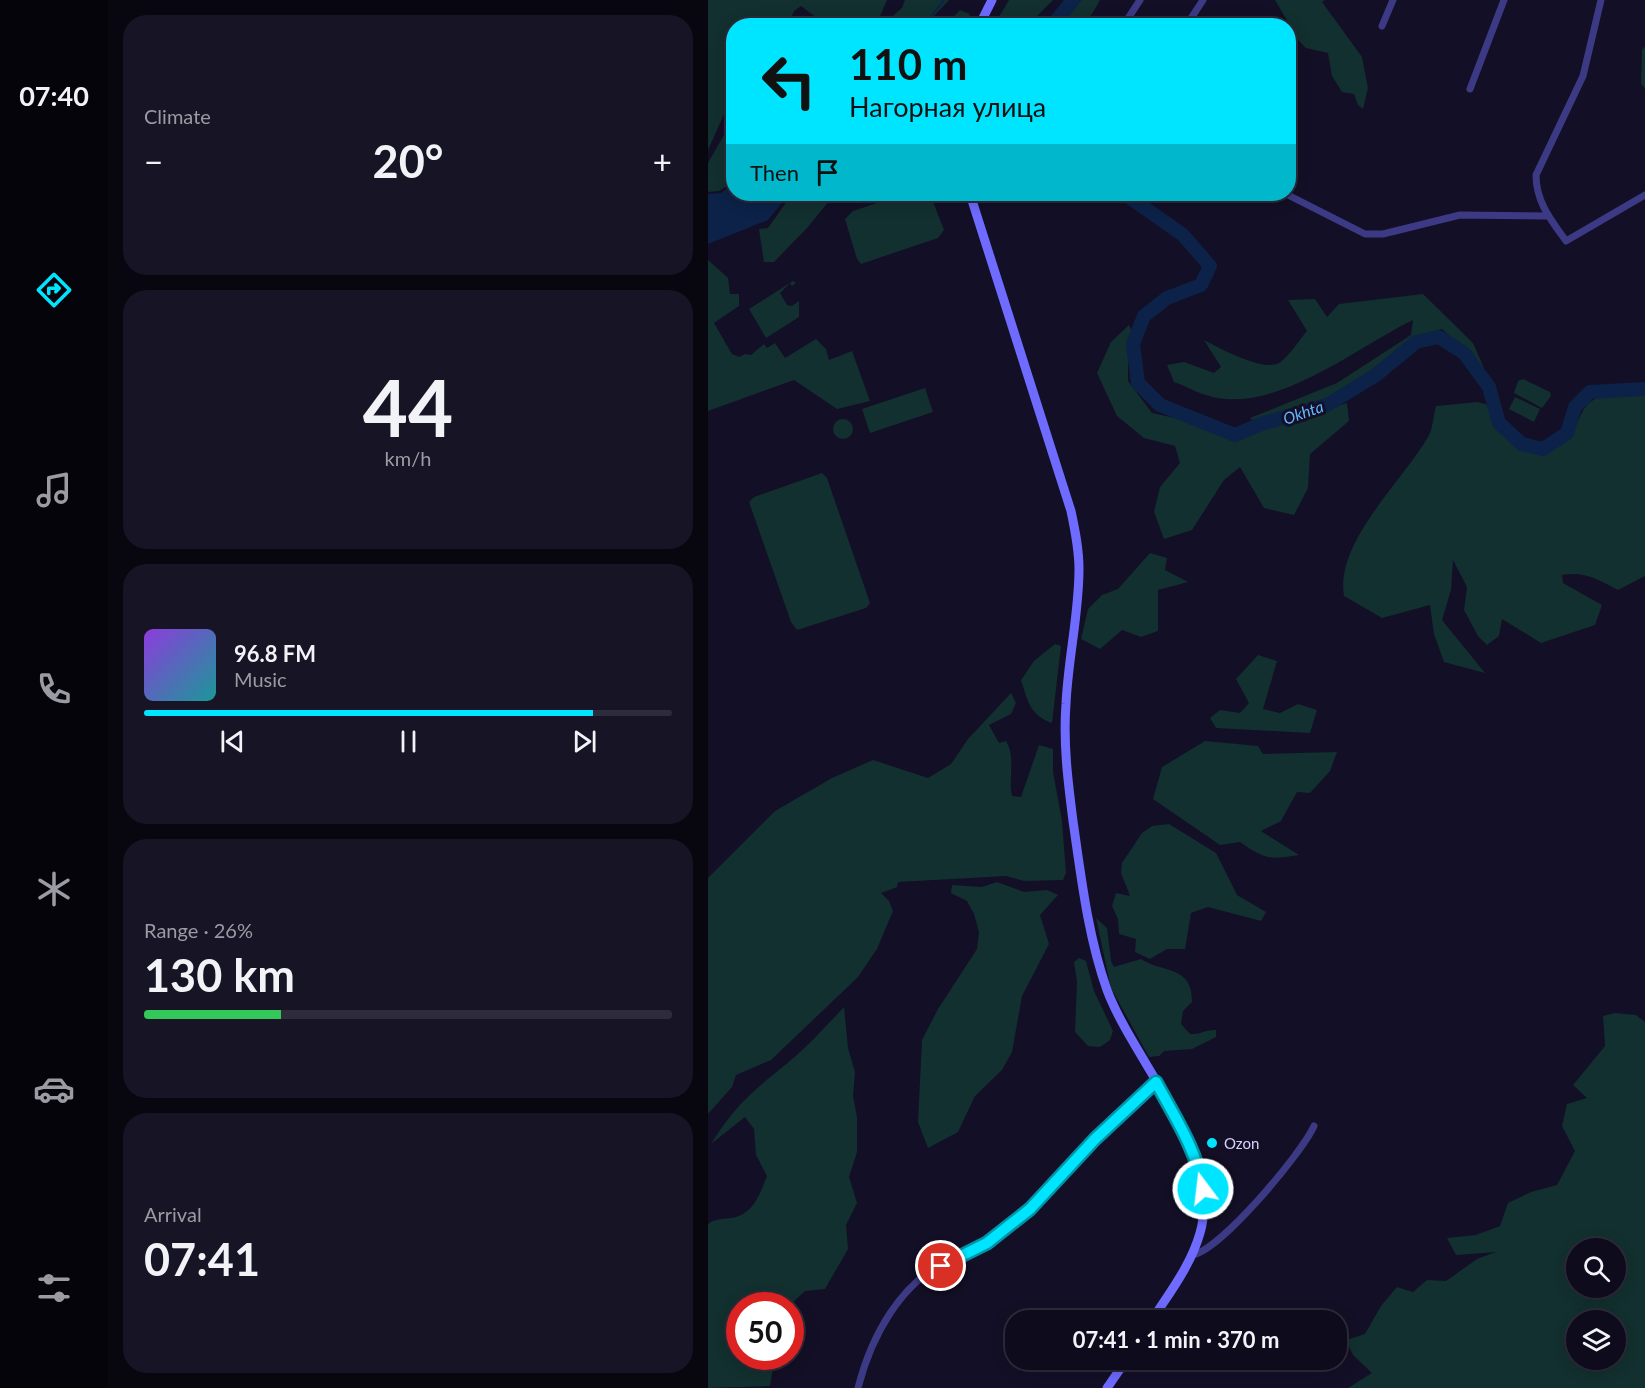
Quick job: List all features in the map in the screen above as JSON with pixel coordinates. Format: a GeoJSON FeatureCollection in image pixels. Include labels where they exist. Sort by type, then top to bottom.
{"type":"FeatureCollection","features":[{"type":"Feature","properties":{"kind":"main road"},"geometry":{"type":"LineString","coordinates":[[983,18],[992,0]]}},
{"type":"Feature","properties":{"kind":"main road"},"geometry":{"type":"LineString","coordinates":[[972,201],[1071,511],[1078,543],[1079,570],[1066,706],[1066,758],[1074,823],[1094,943],[1107,989],[1200,1170],[1204,1216],[1192,1255],[1158,1310]]}},
{"type":"Feature","properties":{"kind":"main road"},"geometry":{"type":"LineString","coordinates":[[1107,1388],[1119,1370]]}},
{"type":"Feature","properties":{"kind":"street"},"geometry":{"type":"LineString","coordinates":[[1128,18],[1140,0]]}},
{"type":"Feature","properties":{"kind":"street"},"geometry":{"type":"LineString","coordinates":[[1191,18],[1203,0]]}},
{"type":"Feature","properties":{"kind":"street"},"geometry":{"type":"LineString","coordinates":[[1382,26],[1393,0]]}},
{"type":"Feature","properties":{"kind":"street"},"geometry":{"type":"LineString","coordinates":[[1470,89],[1504,0]]}},
{"type":"Feature","properties":{"kind":"street"},"geometry":{"type":"LineString","coordinates":[[1601,0],[1583,76],[1536,175],[1540,201],[1566,241],[1645,195]]}},
{"type":"Feature","properties":{"kind":"street"},"geometry":{"type":"LineString","coordinates":[[1296,199],[1365,234],[1383,234],[1460,214],[1548,216]]}},
{"type":"Feature","properties":{"kind":"street"},"geometry":{"type":"LineString","coordinates":[[858,1388],[874,1339],[912,1288],[937,1268],[987,1243],[1030,1209],[1134,1099],[1156,1082]]}},
{"type":"Feature","properties":{"kind":"street"},"geometry":{"type":"LineString","coordinates":[[1192,1255],[1202,1251],[1246,1215],[1314,1126]]}},
{"type":"Feature","properties":{"kind":"green space"},"geometry":{"type":"Polygon","coordinates":[[[708,0],[887,0],[879,18],[817,18],[801,6],[794,11],[791,18],[726,18],[726,110],[708,150],[708,0]]]}},
{"type":"Feature","properties":{"kind":"green space"},"geometry":{"type":"Polygon","coordinates":[[[905,0],[949,0],[933,18],[890,18],[902,8],[905,0]]]}},
{"type":"Feature","properties":{"kind":"green space"},"geometry":{"type":"Polygon","coordinates":[[[1009,0],[1053,0],[1035,18],[998,18],[1009,0]]]}},
{"type":"Feature","properties":{"kind":"green space"},"geometry":{"type":"Polygon","coordinates":[[[1081,0],[1100,0],[1089,18],[1064,18],[1081,0]]]}},
{"type":"Feature","properties":{"kind":"green space"},"geometry":{"type":"Polygon","coordinates":[[[1275,0],[1325,0],[1322,2],[1362,57],[1368,88],[1363,109],[1358,105],[1354,94],[1342,92],[1332,76],[1328,53],[1306,48],[1296,36],[1296,18],[1286,18],[1275,0]]]}},
{"type":"Feature","properties":{"kind":"green space"},"geometry":{"type":"Polygon","coordinates":[[[960,10],[970,14],[968,18],[953,18],[960,10]]]}},
{"type":"Feature","properties":{"kind":"green space"},"geometry":{"type":"Polygon","coordinates":[[[1645,46],[1645,88],[1641,84],[1642,50],[1645,46]]]}},
{"type":"Feature","properties":{"kind":"green space"},"geometry":{"type":"Polygon","coordinates":[[[726,131],[726,186],[719,191],[708,192],[708,163],[726,131]]]}},
{"type":"Feature","properties":{"kind":"green space"},"geometry":{"type":"Polygon","coordinates":[[[787,201],[829,201],[774,262],[764,262],[759,229],[768,228],[787,201]]]}},
{"type":"Feature","properties":{"kind":"green space"},"geometry":{"type":"Polygon","coordinates":[[[883,201],[933,201],[944,230],[938,238],[861,264],[857,259],[845,219],[853,211],[883,201]]]}},
{"type":"Feature","properties":{"kind":"green space"},"geometry":{"type":"Polygon","coordinates":[[[708,260],[728,278],[730,294],[739,294],[739,306],[714,323],[732,354],[739,357],[745,354],[751,355],[764,344],[767,348],[775,343],[785,358],[816,339],[826,349],[829,360],[852,351],[870,401],[837,409],[794,380],[708,411],[708,260]]]}},
{"type":"Feature","properties":{"kind":"green space"},"geometry":{"type":"Polygon","coordinates":[[[793,281],[796,283],[792,286],[790,283],[780,293],[787,305],[792,306],[799,301],[799,317],[766,338],[749,309],[793,281]]]}},
{"type":"Feature","properties":{"kind":"green space"},"geometry":{"type":"Polygon","coordinates":[[[1423,294],[1473,343],[1484,368],[1442,329],[1412,338],[1381,364],[1325,401],[1254,422],[1250,418],[1337,383],[1411,335],[1413,320],[1294,385],[1243,399],[1212,397],[1174,382],[1167,365],[1184,362],[1214,373],[1221,367],[1204,340],[1252,362],[1272,365],[1279,363],[1307,331],[1288,300],[1315,299],[1327,317],[1339,304],[1423,294]]]}},
{"type":"Feature","properties":{"kind":"green space"},"geometry":{"type":"Polygon","coordinates":[[[1129,325],[1132,332],[1128,344],[1128,381],[1152,413],[1189,421],[1232,439],[1347,403],[1349,421],[1310,454],[1308,488],[1294,515],[1264,508],[1240,467],[1224,480],[1192,530],[1164,539],[1154,512],[1160,487],[1180,463],[1175,446],[1144,438],[1117,416],[1097,373],[1111,342],[1129,325]]]}},
{"type":"Feature","properties":{"kind":"green space"},"geometry":{"type":"Polygon","coordinates":[[[1523,379],[1550,392],[1551,396],[1542,408],[1514,393],[1518,381],[1523,379]]]}},
{"type":"Feature","properties":{"kind":"green space"},"geometry":{"type":"Polygon","coordinates":[[[925,388],[933,412],[870,433],[862,409],[925,388]]]}},
{"type":"Feature","properties":{"kind":"green space"},"geometry":{"type":"Polygon","coordinates":[[[1630,392],[1645,394],[1645,576],[1618,590],[1584,575],[1562,575],[1563,583],[1602,605],[1595,625],[1541,643],[1502,619],[1499,636],[1487,645],[1478,636],[1464,610],[1467,587],[1453,560],[1451,590],[1442,620],[1485,673],[1444,662],[1434,634],[1430,605],[1382,618],[1344,596],[1344,576],[1350,555],[1360,534],[1428,437],[1436,406],[1478,402],[1488,405],[1496,422],[1508,437],[1523,448],[1542,454],[1572,437],[1586,406],[1591,401],[1630,392]]]}},
{"type":"Feature","properties":{"kind":"green space"},"geometry":{"type":"Polygon","coordinates":[[[1515,397],[1540,409],[1534,422],[1509,409],[1515,397]]]}},
{"type":"Feature","properties":{"kind":"green space"},"geometry":{"type":"Polygon","coordinates":[[[843,419],[850,422],[853,429],[850,436],[843,439],[836,436],[833,429],[836,422],[843,419]]]}},
{"type":"Feature","properties":{"kind":"green space"},"geometry":{"type":"Polygon","coordinates":[[[822,473],[827,478],[870,603],[866,608],[797,630],[791,622],[749,502],[754,497],[822,473]]]}},
{"type":"Feature","properties":{"kind":"green space"},"geometry":{"type":"Polygon","coordinates":[[[1150,553],[1167,558],[1165,570],[1188,582],[1158,590],[1158,631],[1141,637],[1122,630],[1100,649],[1081,639],[1088,609],[1102,595],[1118,589],[1150,553]]]}},
{"type":"Feature","properties":{"kind":"green space"},"geometry":{"type":"Polygon","coordinates":[[[1055,644],[1061,646],[1052,723],[1034,712],[1021,680],[1034,661],[1055,644]]]}},
{"type":"Feature","properties":{"kind":"green space"},"geometry":{"type":"Polygon","coordinates":[[[1258,655],[1277,661],[1263,709],[1280,713],[1298,704],[1317,710],[1310,733],[1216,728],[1210,718],[1220,710],[1240,713],[1249,703],[1236,679],[1258,655]]]}},
{"type":"Feature","properties":{"kind":"green space"},"geometry":{"type":"Polygon","coordinates":[[[1011,693],[1016,703],[1011,714],[989,725],[999,743],[1006,741],[1009,747],[1012,796],[1021,797],[1039,745],[1053,749],[1053,772],[1062,821],[1066,873],[1063,880],[1024,881],[1006,876],[898,882],[897,887],[881,893],[889,901],[893,911],[877,949],[858,977],[771,1060],[736,1075],[732,1087],[708,1114],[708,878],[775,811],[832,778],[873,760],[928,778],[951,764],[968,739],[1011,693]]]}},
{"type":"Feature","properties":{"kind":"green space"},"geometry":{"type":"Polygon","coordinates":[[[1205,741],[1258,746],[1263,754],[1337,752],[1330,771],[1310,793],[1297,792],[1281,821],[1261,831],[1299,855],[1274,858],[1255,852],[1240,842],[1220,845],[1153,799],[1162,767],[1205,741]]]}},
{"type":"Feature","properties":{"kind":"green space"},"geometry":{"type":"Polygon","coordinates":[[[1169,824],[1216,853],[1237,895],[1266,912],[1261,921],[1208,907],[1191,913],[1185,949],[1167,949],[1150,959],[1135,952],[1136,939],[1119,934],[1118,919],[1112,906],[1116,893],[1130,896],[1121,873],[1122,863],[1142,833],[1152,826],[1169,824]]]}},
{"type":"Feature","properties":{"kind":"green space"},"geometry":{"type":"Polygon","coordinates":[[[997,882],[1024,892],[1047,890],[1058,895],[1040,915],[1049,944],[1022,996],[1012,1052],[1002,1070],[975,1096],[958,1132],[928,1148],[918,1122],[922,1040],[938,1009],[977,949],[979,932],[974,914],[967,901],[951,893],[952,885],[982,887],[997,882]]]}},
{"type":"Feature","properties":{"kind":"green space"},"geometry":{"type":"Polygon","coordinates":[[[1096,918],[1107,928],[1111,961],[1114,967],[1141,959],[1182,976],[1191,990],[1192,1002],[1183,1011],[1181,1024],[1190,1034],[1216,1030],[1216,1037],[1192,1049],[1164,1051],[1159,1056],[1149,1057],[1111,988],[1096,918]]]}},
{"type":"Feature","properties":{"kind":"green space"},"geometry":{"type":"Polygon","coordinates":[[[1079,958],[1086,961],[1094,991],[1113,1031],[1110,1040],[1100,1047],[1088,1046],[1075,1032],[1077,982],[1074,962],[1079,958]]]}},
{"type":"Feature","properties":{"kind":"green space"},"geometry":{"type":"Polygon","coordinates":[[[844,1007],[848,1048],[855,1072],[853,1096],[857,1117],[857,1152],[849,1177],[857,1203],[846,1225],[848,1249],[825,1289],[804,1292],[726,1292],[726,1370],[773,1370],[770,1386],[708,1388],[708,1224],[745,1213],[755,1203],[767,1176],[756,1155],[754,1129],[745,1117],[711,1144],[726,1121],[742,1103],[806,1047],[844,1007]]]}},
{"type":"Feature","properties":{"kind":"green space"},"geometry":{"type":"Polygon","coordinates":[[[1615,1013],[1636,1015],[1645,1022],[1645,1388],[1348,1388],[1372,1373],[1353,1355],[1347,1340],[1365,1334],[1381,1306],[1397,1287],[1413,1292],[1427,1280],[1446,1281],[1477,1259],[1496,1252],[1456,1255],[1447,1238],[1476,1235],[1500,1226],[1508,1203],[1531,1192],[1557,1185],[1575,1151],[1562,1126],[1567,1104],[1587,1098],[1573,1085],[1605,1046],[1603,1016],[1615,1013]]]}},
{"type":"Feature","properties":{"kind":"water"},"geometry":{"type":"Polygon","coordinates":[[[726,189],[726,201],[783,201],[768,220],[708,244],[708,194],[721,193],[726,189]]]}},
{"type":"Feature","properties":{"kind":"waterway"},"geometry":{"type":"LineString","coordinates":[[930,18],[944,0]]}},
{"type":"Feature","properties":{"kind":"waterway","name":"Okhta"},"geometry":{"type":"LineString","coordinates":[[1058,18],[1073,0]]}},
{"type":"Feature","properties":{"kind":"waterway","name":"Okhta"},"geometry":{"type":"LineString","coordinates":[[1135,201],[1183,235],[1210,266],[1201,285],[1167,298],[1144,316],[1133,344],[1138,383],[1160,405],[1235,435],[1261,424],[1327,405],[1376,375],[1416,342],[1439,337],[1464,353],[1489,387],[1499,423],[1522,444],[1543,449],[1567,433],[1575,407],[1590,392],[1645,389]]}},
{"type":"Feature","properties":{"kind":"place","name":"Ozon"},"geometry":{"type":"Point","coordinates":[1212,1143]}},
{"type":"Feature","properties":{"kind":"route"},"geometry":{"type":"LineString","coordinates":[[941,1266],[987,1243],[1030,1209],[1134,1099],[1156,1082],[1186,1138],[1200,1170],[1203,1189]]}}]}
